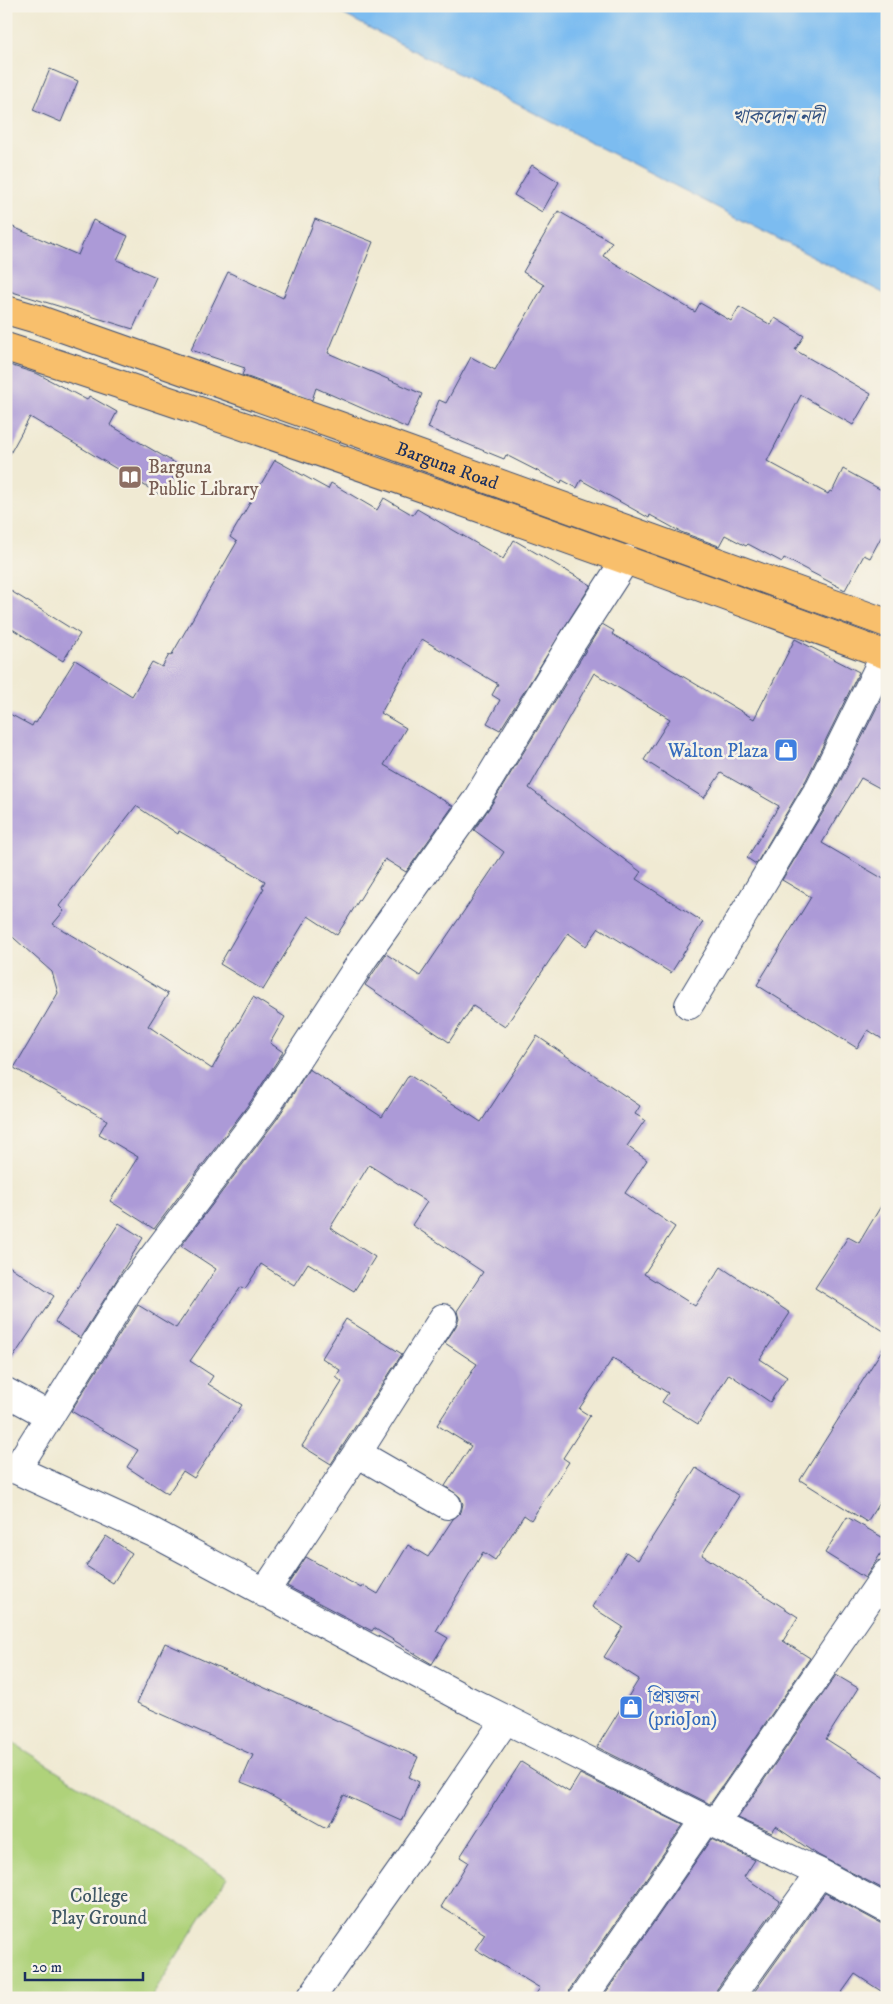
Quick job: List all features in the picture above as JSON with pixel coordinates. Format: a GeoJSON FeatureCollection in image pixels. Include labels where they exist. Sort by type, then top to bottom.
{"type":"FeatureCollection","features":[{"type":"Feature","properties":{"kind":"main road","name":"Barguna Road"},"geometry":{"type":"LineString","coordinates":[[6,310],[46,322],[887,623]]}},
{"type":"Feature","properties":{"kind":"main road","name":"Barguna Road"},"geometry":{"type":"LineString","coordinates":[[6,347],[193,408],[626,559],[886,655]]}},
{"type":"Feature","properties":{"kind":"street"},"geometry":{"type":"LineString","coordinates":[[626,559],[571,644],[477,799],[363,959],[264,1110],[129,1289],[50,1416],[11,1468],[154,1533],[264,1593],[506,1719],[711,1822],[820,1873],[887,1909]]}},
{"type":"Feature","properties":{"kind":"street"},"geometry":{"type":"LineString","coordinates":[[689,1005],[820,787],[886,655]]}},
{"type":"Feature","properties":{"kind":"street"},"geometry":{"type":"LineString","coordinates":[[264,1593],[358,1453],[443,1318]]}},
{"type":"Feature","properties":{"kind":"street"},"geometry":{"type":"LineString","coordinates":[[6,1392],[50,1416]]}},
{"type":"Feature","properties":{"kind":"street"},"geometry":{"type":"LineString","coordinates":[[358,1453],[447,1505]]}},
{"type":"Feature","properties":{"kind":"street"},"geometry":{"type":"LineString","coordinates":[[583,1998],[711,1822],[887,1573]]}},
{"type":"Feature","properties":{"kind":"street"},"geometry":{"type":"LineString","coordinates":[[311,1998],[506,1719]]}},
{"type":"Feature","properties":{"kind":"street"},"geometry":{"type":"LineString","coordinates":[[730,1998],[820,1873]]}},
{"type":"Feature","properties":{"kind":"green space","name":"College Play Ground"},"geometry":{"type":"Polygon","coordinates":[[[6,1739],[227,1877],[151,1998],[6,1998],[6,1739]]]}},
{"type":"Feature","properties":{"kind":"water","name":"খাকদোন নদী"},"geometry":{"type":"Polygon","coordinates":[[[327,6],[887,6],[887,295],[327,6]]]}},
{"type":"Feature","properties":{"kind":"building"},"geometry":{"type":"Polygon","coordinates":[[[50,69],[78,81],[61,122],[33,110],[50,69]]]}},
{"type":"Feature","properties":{"kind":"building"},"geometry":{"type":"Polygon","coordinates":[[[532,165],[559,182],[542,212],[514,195],[532,165]]]}},
{"type":"Feature","properties":{"kind":"building"},"geometry":{"type":"Polygon","coordinates":[[[558,211],[612,242],[603,256],[695,312],[700,303],[731,321],[739,307],[771,325],[775,318],[804,336],[795,350],[871,394],[853,425],[801,395],[767,461],[828,494],[830,491],[832,492],[843,469],[887,493],[887,526],[870,558],[864,555],[845,590],[784,558],[782,562],[748,544],[746,546],[725,535],[719,546],[681,532],[650,515],[649,518],[581,480],[577,488],[562,480],[561,483],[506,455],[504,459],[428,428],[439,400],[446,403],[471,357],[495,370],[544,285],[523,272],[558,211]]]}},
{"type":"Feature","properties":{"kind":"building"},"geometry":{"type":"Polygon","coordinates":[[[315,219],[373,242],[328,353],[422,394],[407,428],[316,388],[312,400],[242,375],[245,368],[191,350],[228,272],[283,298],[315,219]]]}},
{"type":"Feature","properties":{"kind":"building"},"geometry":{"type":"Polygon","coordinates":[[[93,220],[128,236],[117,260],[156,277],[133,329],[6,290],[6,224],[78,255],[93,220]]]}},
{"type":"Feature","properties":{"kind":"building"},"geometry":{"type":"Polygon","coordinates":[[[6,364],[38,374],[87,400],[89,396],[117,412],[110,425],[180,466],[162,496],[30,417],[6,461],[6,364]]]}},
{"type":"Feature","properties":{"kind":"building"},"geometry":{"type":"Polygon","coordinates":[[[275,460],[328,489],[331,483],[377,510],[384,498],[413,515],[417,509],[503,559],[514,540],[591,585],[500,730],[487,723],[500,700],[492,695],[498,684],[422,639],[381,713],[406,728],[384,765],[453,806],[406,872],[385,859],[337,935],[308,916],[263,990],[220,964],[264,888],[262,887],[265,881],[179,831],[178,834],[136,806],[59,906],[64,911],[53,924],[168,994],[148,1026],[212,1069],[253,997],[285,1017],[270,1043],[283,1052],[251,1101],[154,1229],[110,1201],[138,1157],[99,1134],[107,1120],[14,1068],[58,993],[52,972],[6,931],[6,712],[32,726],[34,722],[36,723],[75,660],[132,696],[152,662],[162,667],[169,655],[171,656],[237,542],[230,537],[275,460]]]}},
{"type":"Feature","properties":{"kind":"building"},"geometry":{"type":"Polygon","coordinates":[[[6,588],[80,634],[63,661],[6,625],[6,588]]]}},
{"type":"Feature","properties":{"kind":"building"},"geometry":{"type":"Polygon","coordinates":[[[602,624],[614,631],[612,634],[754,719],[795,639],[859,672],[806,780],[756,864],[747,858],[779,806],[721,773],[704,798],[644,760],[670,719],[594,673],[529,788],[641,872],[636,879],[703,922],[671,973],[599,928],[586,946],[568,933],[505,1027],[473,1006],[449,1042],[365,985],[386,954],[420,976],[504,852],[474,830],[602,624]]]}},
{"type":"Feature","properties":{"kind":"building"},"geometry":{"type":"Polygon","coordinates":[[[887,687],[887,792],[861,778],[822,843],[887,881],[887,1042],[868,1030],[857,1048],[757,985],[811,897],[782,880],[834,794],[887,687]]]}},
{"type":"Feature","properties":{"kind":"building"},"geometry":{"type":"Polygon","coordinates":[[[537,1036],[640,1106],[635,1114],[645,1120],[627,1146],[647,1160],[625,1193],[675,1227],[644,1274],[695,1306],[721,1267],[790,1313],[760,1359],[787,1377],[770,1402],[729,1374],[698,1424],[662,1402],[668,1393],[613,1358],[579,1409],[590,1416],[563,1458],[569,1462],[531,1520],[524,1515],[495,1560],[483,1552],[436,1631],[448,1638],[432,1664],[374,1628],[372,1631],[287,1586],[306,1557],[361,1588],[363,1585],[378,1594],[408,1545],[428,1557],[453,1519],[461,1512],[463,1504],[460,1497],[445,1486],[471,1446],[437,1425],[477,1364],[445,1343],[459,1319],[457,1311],[483,1272],[412,1225],[427,1202],[369,1165],[330,1228],[375,1257],[354,1291],[308,1263],[294,1285],[261,1264],[245,1289],[241,1287],[190,1361],[213,1376],[208,1384],[242,1405],[194,1478],[183,1471],[168,1494],[127,1467],[138,1450],[71,1411],[138,1305],[176,1328],[216,1269],[181,1246],[277,1119],[309,1069],[382,1117],[409,1075],[481,1122],[537,1036]]]}},
{"type":"Feature","properties":{"kind":"building"},"geometry":{"type":"Polygon","coordinates":[[[887,1196],[887,1333],[815,1288],[848,1237],[859,1243],[887,1196]]]}},
{"type":"Feature","properties":{"kind":"building"},"geometry":{"type":"Polygon","coordinates":[[[119,1223],[143,1238],[80,1338],[55,1322],[119,1223]]]}},
{"type":"Feature","properties":{"kind":"building"},"geometry":{"type":"Polygon","coordinates":[[[6,1264],[54,1296],[6,1368],[6,1264]]]}},
{"type":"Feature","properties":{"kind":"building"},"geometry":{"type":"Polygon","coordinates":[[[346,1319],[402,1354],[331,1464],[302,1446],[342,1382],[336,1377],[340,1370],[322,1358],[346,1319]]]}},
{"type":"Feature","properties":{"kind":"building"},"geometry":{"type":"Polygon","coordinates":[[[887,1342],[887,1490],[867,1522],[800,1480],[887,1342]]]}},
{"type":"Feature","properties":{"kind":"building"},"geometry":{"type":"Polygon","coordinates":[[[696,1468],[739,1496],[702,1555],[798,1617],[783,1641],[810,1658],[710,1804],[597,1747],[639,1679],[604,1657],[623,1627],[592,1607],[626,1552],[638,1560],[696,1468]]]}},
{"type":"Feature","properties":{"kind":"building"},"geometry":{"type":"Polygon","coordinates":[[[847,1517],[887,1540],[887,1544],[865,1578],[825,1553],[847,1517]]]}},
{"type":"Feature","properties":{"kind":"building"},"geometry":{"type":"Polygon","coordinates":[[[106,1536],[132,1553],[113,1583],[86,1566],[106,1536]]]}},
{"type":"Feature","properties":{"kind":"building"},"geometry":{"type":"Polygon","coordinates":[[[165,1643],[418,1757],[409,1777],[419,1782],[402,1821],[344,1795],[327,1827],[261,1790],[241,1782],[253,1755],[137,1703],[165,1643]]]}},
{"type":"Feature","properties":{"kind":"building"},"geometry":{"type":"Polygon","coordinates":[[[836,1675],[858,1688],[826,1739],[887,1778],[887,1891],[818,1855],[776,1827],[772,1833],[738,1818],[836,1675]]]}},
{"type":"Feature","properties":{"kind":"building"},"geometry":{"type":"Polygon","coordinates":[[[521,1762],[569,1792],[580,1774],[683,1825],[570,1989],[568,1998],[533,1998],[540,1988],[475,1949],[485,1934],[441,1907],[468,1862],[460,1857],[521,1762]]]}},
{"type":"Feature","properties":{"kind":"building"},"geometry":{"type":"Polygon","coordinates":[[[711,1839],[755,1860],[744,1877],[780,1901],[717,1989],[715,1998],[602,1998],[711,1839]]]}},
{"type":"Feature","properties":{"kind":"building"},"geometry":{"type":"Polygon","coordinates":[[[825,1893],[887,1925],[887,1995],[855,1974],[838,1998],[756,1998],[752,1995],[825,1893]]]}},
{"type":"Feature","properties":{"kind":"place","name":"Barguna Public Library"},"geometry":{"type":"Point","coordinates":[130,477]}},
{"type":"Feature","properties":{"kind":"place","name":"Walton Plaza"},"geometry":{"type":"Point","coordinates":[786,750]}},
{"type":"Feature","properties":{"kind":"place","name":"প্রিয়জন (prioJon)"},"geometry":{"type":"Point","coordinates":[631,1707]}}]}
